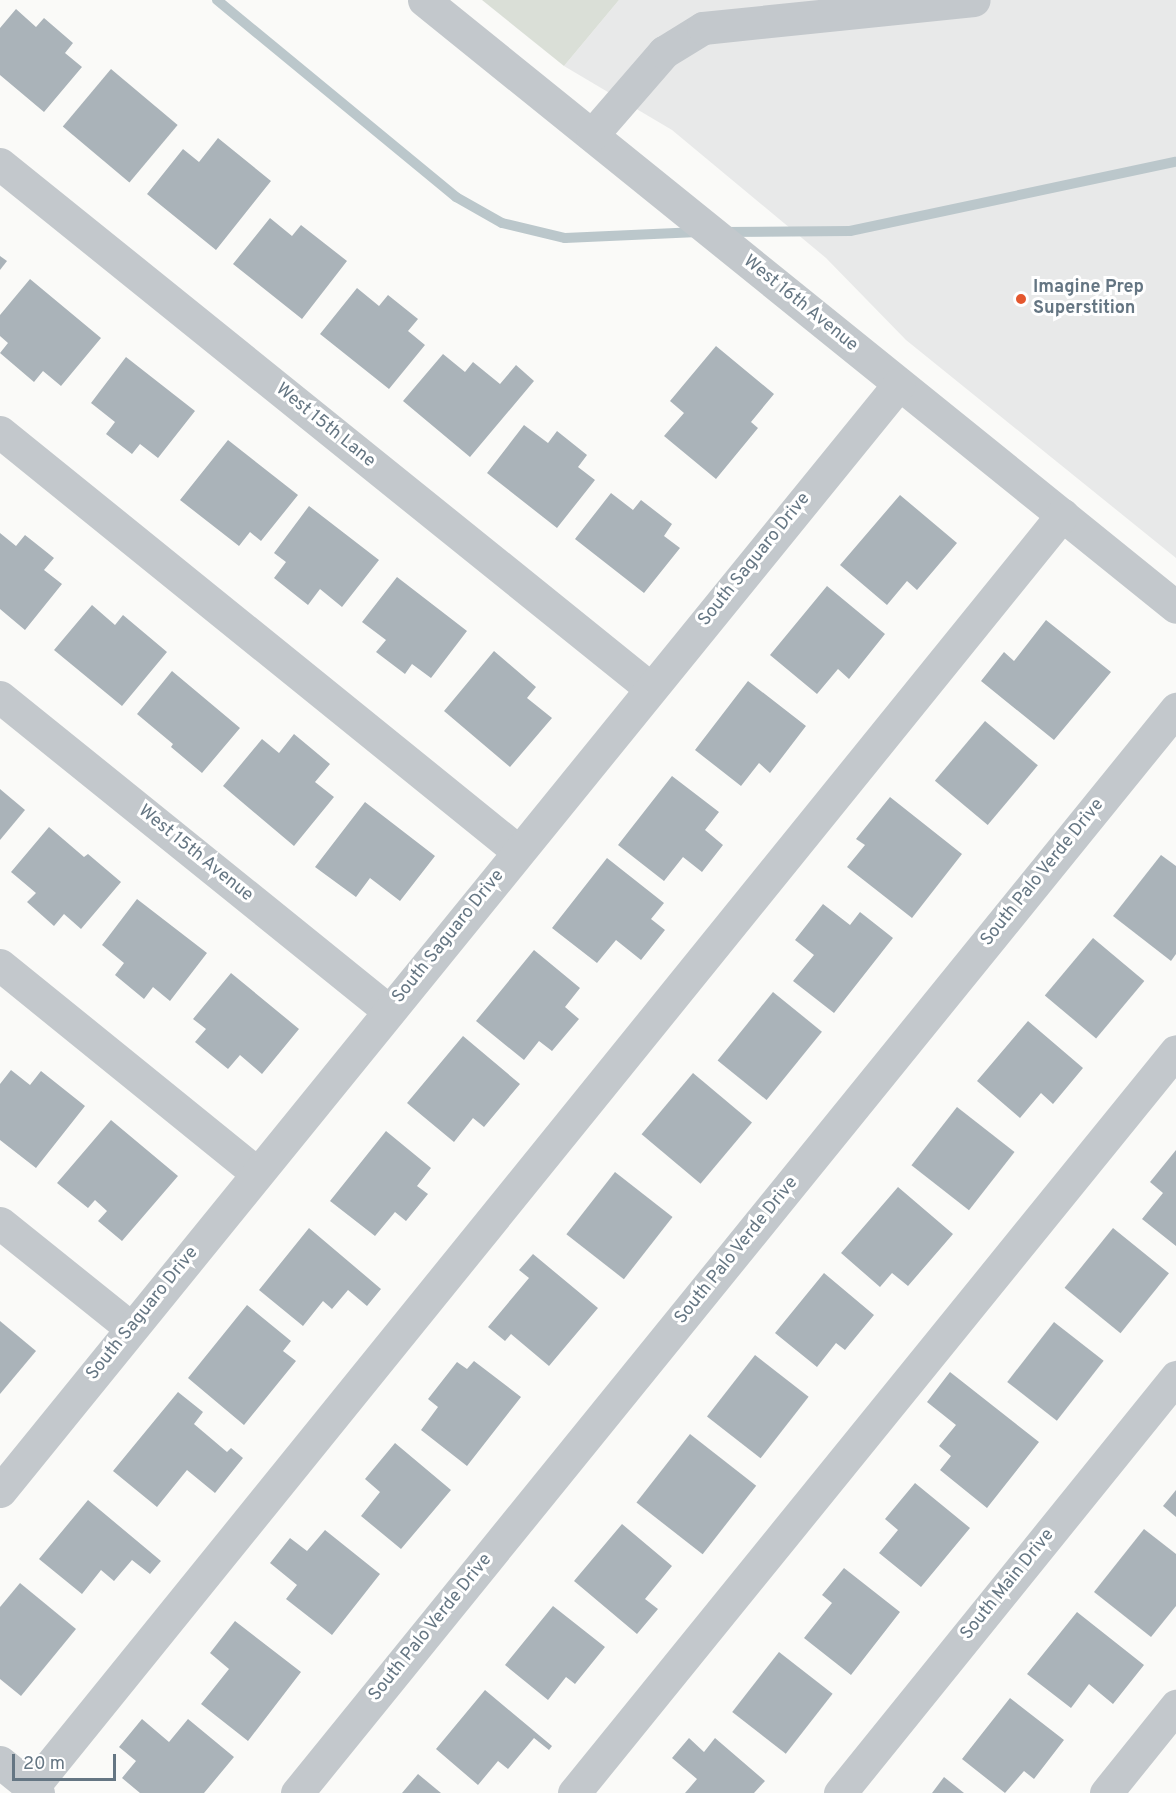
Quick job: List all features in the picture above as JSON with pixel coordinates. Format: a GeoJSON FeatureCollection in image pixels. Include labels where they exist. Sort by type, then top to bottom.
{"type":"FeatureCollection","features":[{"type":"Feature","properties":{"kind":"street","name":"West 16th Avenue"},"geometry":{"type":"LineString","coordinates":[[424,0],[1176,607]]}},
{"type":"Feature","properties":{"kind":"street"},"geometry":{"type":"LineString","coordinates":[[592,135],[664,52],[703,28],[974,0]]}},
{"type":"Feature","properties":{"kind":"street","name":"West 15th Lane"},"geometry":{"type":"LineString","coordinates":[[0,164],[650,688]]}},
{"type":"Feature","properties":{"kind":"street","name":"South Saguaro Drive"},"geometry":{"type":"LineString","coordinates":[[0,1491],[899,384]]}},
{"type":"Feature","properties":{"kind":"street"},"geometry":{"type":"LineString","coordinates":[[0,432],[518,851]]}},
{"type":"Feature","properties":{"kind":"street"},"geometry":{"type":"LineString","coordinates":[[0,1762],[35,1790],[1062,515]]}},
{"type":"Feature","properties":{"kind":"street","name":"West 15th Avenue"},"geometry":{"type":"LineString","coordinates":[[0,697],[389,1011]]}},
{"type":"Feature","properties":{"kind":"street","name":"South Palo Verde Drive"},"geometry":{"type":"LineString","coordinates":[[297,1793],[1176,709]]}},
{"type":"Feature","properties":{"kind":"street"},"geometry":{"type":"LineString","coordinates":[[0,965],[258,1173]]}},
{"type":"Feature","properties":{"kind":"street"},"geometry":{"type":"LineString","coordinates":[[574,1793],[1176,1052]]}},
{"type":"Feature","properties":{"kind":"street"},"geometry":{"type":"LineString","coordinates":[[0,1223],[131,1328]]}},
{"type":"Feature","properties":{"kind":"street","name":"South Main Drive"},"geometry":{"type":"LineString","coordinates":[[840,1793],[1176,1377]]}},
{"type":"Feature","properties":{"kind":"street"},"geometry":{"type":"LineString","coordinates":[[1106,1793],[1176,1706]]}},
{"type":"Feature","properties":{"kind":"shaded area"},"geometry":{"type":"Polygon","coordinates":[[[482,0],[619,0],[564,66],[482,0]]]}},
{"type":"Feature","properties":{"kind":"shaded area","name":"Imagine Prep Superstition"},"geometry":{"type":"Polygon","coordinates":[[[619,0],[1176,0],[1176,558],[906,340],[826,258],[672,130],[564,66],[619,0]]]}},
{"type":"Feature","properties":{"kind":"building"},"geometry":{"type":"Polygon","coordinates":[[[16,9],[36,27],[44,18],[73,43],[65,53],[82,67],[44,112],[0,75],[0,28],[16,9]]]}},
{"type":"Feature","properties":{"kind":"building"},"geometry":{"type":"Polygon","coordinates":[[[111,69],[178,125],[129,182],[63,126],[111,69]]]}},
{"type":"Feature","properties":{"kind":"building"},"geometry":{"type":"Polygon","coordinates":[[[218,138],[271,181],[216,250],[147,194],[183,149],[199,162],[218,138]]]}},
{"type":"Feature","properties":{"kind":"building"},"geometry":{"type":"Polygon","coordinates":[[[270,218],[292,236],[301,225],[347,261],[302,319],[233,264],[270,218]]]}},
{"type":"Feature","properties":{"kind":"building"},"geometry":{"type":"Polygon","coordinates":[[[0,256],[7,261],[0,270],[0,256]]]}},
{"type":"Feature","properties":{"kind":"building"},"geometry":{"type":"Polygon","coordinates":[[[30,279],[101,338],[61,386],[43,371],[34,382],[0,353],[8,343],[0,336],[0,315],[30,279]]]}},
{"type":"Feature","properties":{"kind":"building"},"geometry":{"type":"Polygon","coordinates":[[[357,288],[379,306],[388,295],[418,319],[408,331],[425,345],[389,389],[320,334],[357,288]]]}},
{"type":"Feature","properties":{"kind":"building"},"geometry":{"type":"Polygon","coordinates":[[[716,346],[774,394],[751,422],[758,428],[716,479],[664,436],[684,413],[670,401],[716,346]]]}},
{"type":"Feature","properties":{"kind":"building"},"geometry":{"type":"Polygon","coordinates":[[[443,354],[465,372],[473,362],[500,384],[516,365],[534,381],[470,457],[403,401],[443,354]]]}},
{"type":"Feature","properties":{"kind":"building"},"geometry":{"type":"Polygon","coordinates":[[[126,357],[195,411],[158,458],[140,444],[132,454],[106,434],[115,422],[91,403],[126,357]]]}},
{"type":"Feature","properties":{"kind":"building"},"geometry":{"type":"Polygon","coordinates":[[[524,425],[548,443],[557,431],[587,455],[578,467],[595,480],[557,528],[487,473],[524,425]]]}},
{"type":"Feature","properties":{"kind":"building"},"geometry":{"type":"Polygon","coordinates":[[[228,440],[298,495],[261,541],[250,532],[239,546],[180,500],[228,440]]]}},
{"type":"Feature","properties":{"kind":"building"},"geometry":{"type":"Polygon","coordinates":[[[611,493],[633,510],[641,500],[672,524],[664,536],[680,548],[644,593],[575,539],[611,493]]]}},
{"type":"Feature","properties":{"kind":"building"},"geometry":{"type":"Polygon","coordinates":[[[900,495],[957,543],[917,590],[907,581],[887,605],[840,565],[900,495]]]}},
{"type":"Feature","properties":{"kind":"building"},"geometry":{"type":"Polygon","coordinates":[[[309,506],[379,560],[342,607],[320,589],[308,605],[274,578],[286,562],[274,553],[309,506]]]}},
{"type":"Feature","properties":{"kind":"building"},"geometry":{"type":"Polygon","coordinates":[[[0,533],[16,546],[25,535],[54,558],[44,570],[62,584],[25,630],[0,609],[0,533]]]}},
{"type":"Feature","properties":{"kind":"building"},"geometry":{"type":"Polygon","coordinates":[[[397,577],[467,631],[431,678],[412,664],[405,674],[376,652],[386,640],[362,622],[397,577]]]}},
{"type":"Feature","properties":{"kind":"building"},"geometry":{"type":"Polygon","coordinates":[[[827,586],[885,634],[849,679],[838,669],[817,694],[770,655],[827,586]]]}},
{"type":"Feature","properties":{"kind":"building"},"geometry":{"type":"Polygon","coordinates":[[[92,605],[115,625],[123,615],[167,652],[122,706],[54,650],[92,605]]]}},
{"type":"Feature","properties":{"kind":"building"},"geometry":{"type":"Polygon","coordinates":[[[1046,620],[1111,672],[1054,740],[981,681],[1004,652],[1014,661],[1046,620]]]}},
{"type":"Feature","properties":{"kind":"building"},"geometry":{"type":"Polygon","coordinates":[[[494,651],[536,687],[527,698],[552,718],[510,767],[444,711],[494,651]]]}},
{"type":"Feature","properties":{"kind":"building"},"geometry":{"type":"Polygon","coordinates":[[[172,671],[240,728],[202,773],[171,747],[173,744],[137,714],[172,671]]]}},
{"type":"Feature","properties":{"kind":"building"},"geometry":{"type":"Polygon","coordinates":[[[748,681],[806,726],[770,773],[759,763],[741,786],[695,750],[748,681]]]}},
{"type":"Feature","properties":{"kind":"building"},"geometry":{"type":"Polygon","coordinates":[[[985,721],[1038,765],[988,825],[935,781],[985,721]]]}},
{"type":"Feature","properties":{"kind":"building"},"geometry":{"type":"Polygon","coordinates":[[[294,734],[330,764],[315,782],[334,797],[294,846],[223,786],[262,739],[279,753],[294,734]]]}},
{"type":"Feature","properties":{"kind":"building"},"geometry":{"type":"Polygon","coordinates":[[[672,776],[719,812],[705,830],[723,845],[702,872],[683,857],[664,881],[618,845],[672,776]]]}},
{"type":"Feature","properties":{"kind":"building"},"geometry":{"type":"Polygon","coordinates":[[[0,789],[25,810],[0,840],[0,789]]]}},
{"type":"Feature","properties":{"kind":"building"},"geometry":{"type":"Polygon","coordinates":[[[890,797],[962,854],[912,918],[847,867],[865,845],[856,839],[890,797]]]}},
{"type":"Feature","properties":{"kind":"building"},"geometry":{"type":"Polygon","coordinates":[[[365,802],[435,856],[400,901],[370,878],[356,897],[315,867],[365,802]]]}},
{"type":"Feature","properties":{"kind":"building"},"geometry":{"type":"Polygon","coordinates":[[[49,827],[84,857],[88,854],[121,882],[81,929],[64,914],[54,926],[27,902],[36,893],[11,872],[49,827]]]}},
{"type":"Feature","properties":{"kind":"building"},"geometry":{"type":"Polygon","coordinates":[[[1161,855],[1176,866],[1176,954],[1171,961],[1113,916],[1161,855]]]}},
{"type":"Feature","properties":{"kind":"building"},"geometry":{"type":"Polygon","coordinates":[[[607,858],[664,903],[651,919],[665,930],[641,960],[616,940],[597,963],[552,928],[607,858]]]}},
{"type":"Feature","properties":{"kind":"building"},"geometry":{"type":"Polygon","coordinates":[[[137,899],[207,953],[170,1001],[153,987],[144,999],[115,975],[124,963],[102,945],[137,899]]]}},
{"type":"Feature","properties":{"kind":"building"},"geometry":{"type":"Polygon","coordinates":[[[823,904],[850,925],[860,912],[893,938],[834,1013],[793,981],[814,955],[795,940],[823,904]]]}},
{"type":"Feature","properties":{"kind":"building"},"geometry":{"type":"Polygon","coordinates":[[[1093,938],[1144,981],[1096,1039],[1045,995],[1093,938]]]}},
{"type":"Feature","properties":{"kind":"building"},"geometry":{"type":"Polygon","coordinates":[[[534,950],[580,988],[565,1007],[579,1019],[552,1051],[539,1041],[524,1060],[476,1021],[534,950]]]}},
{"type":"Feature","properties":{"kind":"building"},"geometry":{"type":"Polygon","coordinates":[[[231,973],[299,1029],[262,1074],[240,1055],[228,1069],[195,1042],[206,1029],[193,1019],[231,973]]]}},
{"type":"Feature","properties":{"kind":"building"},"geometry":{"type":"Polygon","coordinates":[[[773,992],[822,1032],[767,1100],[718,1060],[773,992]]]}},
{"type":"Feature","properties":{"kind":"building"},"geometry":{"type":"Polygon","coordinates":[[[1028,1021],[1083,1068],[1053,1104],[1041,1093],[1020,1118],[977,1081],[1028,1021]]]}},
{"type":"Feature","properties":{"kind":"building"},"geometry":{"type":"Polygon","coordinates":[[[463,1036],[520,1084],[484,1127],[473,1118],[454,1142],[407,1103],[463,1036]]]}},
{"type":"Feature","properties":{"kind":"building"},"geometry":{"type":"Polygon","coordinates":[[[11,1070],[30,1085],[41,1071],[85,1106],[36,1168],[0,1140],[0,1084],[11,1070]]]}},
{"type":"Feature","properties":{"kind":"building"},"geometry":{"type":"Polygon","coordinates":[[[693,1073],[752,1122],[701,1184],[642,1134],[693,1073]]]}},
{"type":"Feature","properties":{"kind":"building"},"geometry":{"type":"Polygon","coordinates":[[[957,1107],[1015,1152],[969,1210],[911,1165],[957,1107]]]}},
{"type":"Feature","properties":{"kind":"building"},"geometry":{"type":"Polygon","coordinates":[[[111,1120],[178,1176],[122,1241],[98,1221],[107,1211],[95,1200],[88,1208],[57,1183],[111,1120]]]}},
{"type":"Feature","properties":{"kind":"building"},"geometry":{"type":"Polygon","coordinates":[[[386,1131],[431,1168],[417,1186],[428,1194],[406,1221],[395,1212],[375,1236],[330,1201],[386,1131]]]}},
{"type":"Feature","properties":{"kind":"building"},"geometry":{"type":"Polygon","coordinates":[[[1176,1150],[1176,1246],[1142,1219],[1163,1193],[1150,1182],[1176,1150]]]}},
{"type":"Feature","properties":{"kind":"building"},"geometry":{"type":"Polygon","coordinates":[[[615,1172],[673,1217],[624,1279],[566,1234],[615,1172]]]}},
{"type":"Feature","properties":{"kind":"building"},"geometry":{"type":"Polygon","coordinates":[[[898,1187],[953,1234],[908,1286],[892,1273],[880,1287],[841,1253],[898,1187]]]}},
{"type":"Feature","properties":{"kind":"building"},"geometry":{"type":"Polygon","coordinates":[[[309,1228],[381,1289],[367,1306],[348,1290],[332,1309],[323,1301],[303,1326],[259,1290],[309,1228]]]}},
{"type":"Feature","properties":{"kind":"building"},"geometry":{"type":"Polygon","coordinates":[[[1113,1228],[1169,1273],[1120,1333],[1065,1288],[1113,1228]]]}},
{"type":"Feature","properties":{"kind":"building"},"geometry":{"type":"Polygon","coordinates":[[[533,1254],[598,1308],[549,1366],[511,1334],[505,1341],[488,1327],[529,1278],[519,1270],[533,1254]]]}},
{"type":"Feature","properties":{"kind":"building"},"geometry":{"type":"Polygon","coordinates":[[[824,1273],[874,1315],[845,1350],[836,1343],[817,1367],[775,1333],[824,1273]]]}},
{"type":"Feature","properties":{"kind":"building"},"geometry":{"type":"Polygon","coordinates":[[[247,1305],[291,1341],[283,1351],[296,1361],[244,1425],[188,1378],[247,1305]]]}},
{"type":"Feature","properties":{"kind":"building"},"geometry":{"type":"Polygon","coordinates":[[[0,1321],[36,1351],[0,1394],[0,1321]]]}},
{"type":"Feature","properties":{"kind":"building"},"geometry":{"type":"Polygon","coordinates":[[[1054,1322],[1104,1361],[1057,1421],[1007,1382],[1054,1322]]]}},
{"type":"Feature","properties":{"kind":"building"},"geometry":{"type":"Polygon","coordinates":[[[755,1355],[809,1397],[761,1458],[707,1416],[755,1355]]]}},
{"type":"Feature","properties":{"kind":"building"},"geometry":{"type":"Polygon","coordinates":[[[474,1361],[521,1397],[467,1466],[421,1430],[438,1407],[428,1399],[457,1362],[467,1369],[474,1361]]]}},
{"type":"Feature","properties":{"kind":"building"},"geometry":{"type":"Polygon","coordinates":[[[950,1372],[1039,1442],[987,1508],[940,1470],[951,1456],[939,1446],[956,1425],[927,1402],[950,1372]]]}},
{"type":"Feature","properties":{"kind":"building"},"geometry":{"type":"Polygon","coordinates":[[[178,1392],[203,1412],[194,1424],[227,1452],[231,1448],[243,1458],[215,1493],[187,1470],[157,1507],[113,1471],[178,1392]]]}},
{"type":"Feature","properties":{"kind":"building"},"geometry":{"type":"Polygon","coordinates":[[[690,1434],[756,1486],[703,1554],[636,1503],[690,1434]]]}},
{"type":"Feature","properties":{"kind":"building"},"geometry":{"type":"Polygon","coordinates":[[[395,1443],[451,1490],[401,1549],[361,1516],[380,1492],[365,1479],[395,1443]]]}},
{"type":"Feature","properties":{"kind":"building"},"geometry":{"type":"Polygon","coordinates":[[[915,1483],[970,1528],[921,1587],[879,1553],[898,1530],[885,1519],[915,1483]]]}},
{"type":"Feature","properties":{"kind":"building"},"geometry":{"type":"Polygon","coordinates":[[[1176,1490],[1176,1517],[1163,1506],[1176,1490]]]}},
{"type":"Feature","properties":{"kind":"building"},"geometry":{"type":"Polygon","coordinates":[[[88,1500],[161,1561],[150,1574],[132,1560],[114,1581],[101,1570],[82,1594],[39,1559],[88,1500]]]}},
{"type":"Feature","properties":{"kind":"building"},"geometry":{"type":"Polygon","coordinates":[[[622,1524],[672,1566],[645,1599],[658,1609],[637,1634],[574,1581],[622,1524]]]}},
{"type":"Feature","properties":{"kind":"building"},"geometry":{"type":"Polygon","coordinates":[[[1144,1529],[1176,1554],[1176,1606],[1151,1637],[1094,1592],[1144,1529]]]}},
{"type":"Feature","properties":{"kind":"building"},"geometry":{"type":"Polygon","coordinates":[[[325,1530],[380,1574],[332,1635],[286,1599],[297,1585],[270,1563],[290,1538],[307,1551],[325,1530]]]}},
{"type":"Feature","properties":{"kind":"building"},"geometry":{"type":"Polygon","coordinates":[[[844,1568],[900,1612],[851,1675],[804,1638],[832,1603],[822,1595],[844,1568]]]}},
{"type":"Feature","properties":{"kind":"building"},"geometry":{"type":"Polygon","coordinates":[[[20,1583],[76,1629],[21,1696],[0,1679],[0,1607],[20,1583]]]}},
{"type":"Feature","properties":{"kind":"building"},"geometry":{"type":"Polygon","coordinates":[[[553,1606],[605,1647],[575,1684],[566,1677],[548,1700],[505,1665],[553,1606]]]}},
{"type":"Feature","properties":{"kind":"building"},"geometry":{"type":"Polygon","coordinates":[[[1077,1612],[1144,1665],[1113,1704],[1089,1684],[1071,1708],[1027,1674],[1077,1612]]]}},
{"type":"Feature","properties":{"kind":"building"},"geometry":{"type":"Polygon","coordinates":[[[235,1621],[301,1672],[248,1741],[201,1704],[229,1669],[210,1653],[235,1621]]]}},
{"type":"Feature","properties":{"kind":"building"},"geometry":{"type":"Polygon","coordinates":[[[779,1652],[833,1694],[786,1754],[732,1712],[779,1652]]]}},
{"type":"Feature","properties":{"kind":"building"},"geometry":{"type":"Polygon","coordinates":[[[485,1690],[552,1746],[549,1750],[534,1738],[508,1769],[498,1761],[478,1785],[436,1749],[485,1690]]]}},
{"type":"Feature","properties":{"kind":"building"},"geometry":{"type":"Polygon","coordinates":[[[1010,1698],[1064,1740],[1034,1779],[1024,1771],[1005,1793],[962,1759],[1010,1698]]]}},
{"type":"Feature","properties":{"kind":"building"},"geometry":{"type":"Polygon","coordinates":[[[142,1719],[169,1742],[188,1719],[234,1757],[204,1793],[140,1793],[122,1778],[136,1761],[119,1747],[142,1719]]]}},
{"type":"Feature","properties":{"kind":"building"},"geometry":{"type":"Polygon","coordinates":[[[689,1738],[704,1752],[715,1738],[765,1781],[754,1793],[685,1793],[697,1779],[672,1758],[689,1738]]]}},
{"type":"Feature","properties":{"kind":"building"},"geometry":{"type":"Polygon","coordinates":[[[418,1774],[441,1793],[402,1793],[418,1774]]]}},
{"type":"Feature","properties":{"kind":"building"},"geometry":{"type":"Polygon","coordinates":[[[944,1777],[964,1793],[932,1793],[944,1777]]]}},
{"type":"Feature","properties":{"kind":"waterway"},"geometry":{"type":"LineString","coordinates":[[217,0],[456,197],[502,223],[565,238],[698,232]]}},
{"type":"Feature","properties":{"kind":"waterway"},"geometry":{"type":"LineString","coordinates":[[723,232],[850,231],[1176,162]]}},
{"type":"Feature","properties":{"kind":"place","name":"Imagine Prep Superstition"},"geometry":{"type":"Point","coordinates":[1021,299]}}]}
